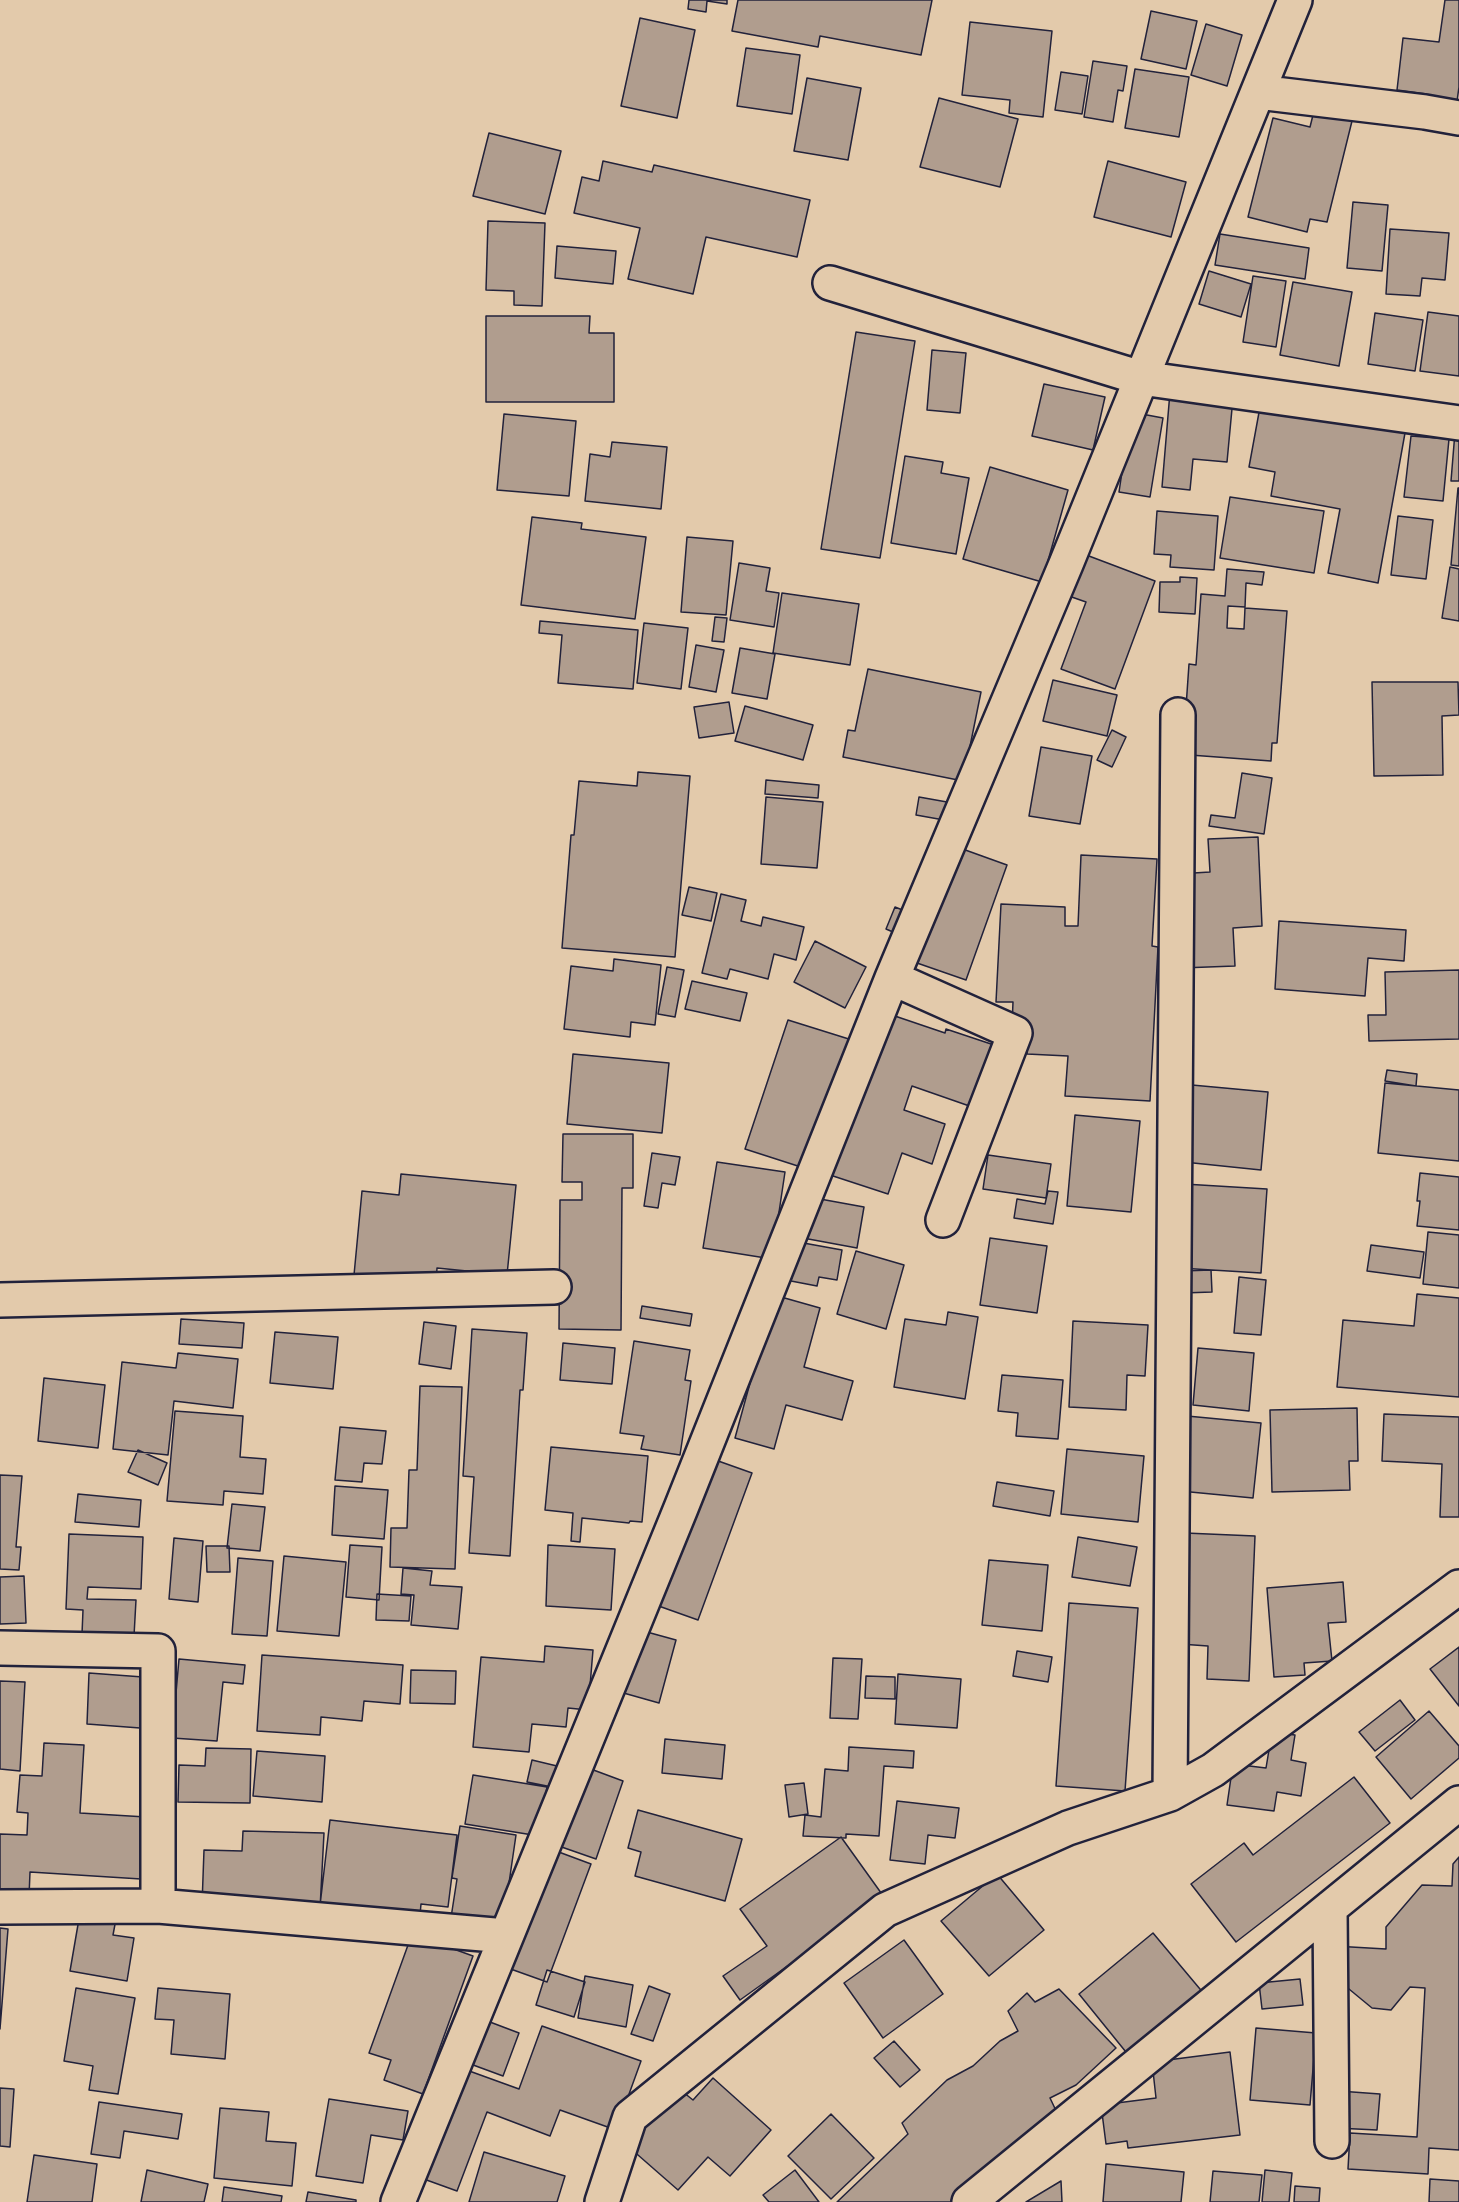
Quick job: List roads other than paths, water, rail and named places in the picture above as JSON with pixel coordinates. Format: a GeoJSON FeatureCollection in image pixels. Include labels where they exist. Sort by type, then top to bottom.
{"type":"FeatureCollection","features":[{"type":"Feature","properties":{"kind":"street"},"geometry":{"type":"LineString","coordinates":[[398,2202],[686,1497],[892,978],[1142,378],[1295,0]]}},
{"type":"Feature","properties":{"kind":"street"},"geometry":{"type":"LineString","coordinates":[[1258,92],[1459,118]]}},
{"type":"Feature","properties":{"kind":"street"},"geometry":{"type":"LineString","coordinates":[[830,283],[1142,378],[1459,423]]}},
{"type":"Feature","properties":{"kind":"street"},"geometry":{"type":"LineString","coordinates":[[1170,1794],[1178,715]]}},
{"type":"Feature","properties":{"kind":"street"},"geometry":{"type":"LineString","coordinates":[[892,978],[1015,1033],[943,1220]]}},
{"type":"Feature","properties":{"kind":"street"},"geometry":{"type":"LineString","coordinates":[[0,1300],[554,1287]]}},
{"type":"Feature","properties":{"kind":"street"},"geometry":{"type":"LineString","coordinates":[[602,2202],[630,2118],[885,1910],[1068,1828],[1170,1794],[1213,1770],[1459,1587]]}},
{"type":"Feature","properties":{"kind":"street"},"geometry":{"type":"LineString","coordinates":[[0,1648],[158,1651],[158,1906]]}},
{"type":"Feature","properties":{"kind":"street"},"geometry":{"type":"LineString","coordinates":[[969,2202],[1459,1803]]}},
{"type":"Feature","properties":{"kind":"street"},"geometry":{"type":"LineString","coordinates":[[0,1907],[158,1906],[506,1936]]}},
{"type":"Feature","properties":{"kind":"street"},"geometry":{"type":"LineString","coordinates":[[1330,1908],[1332,2141]]}}]}
